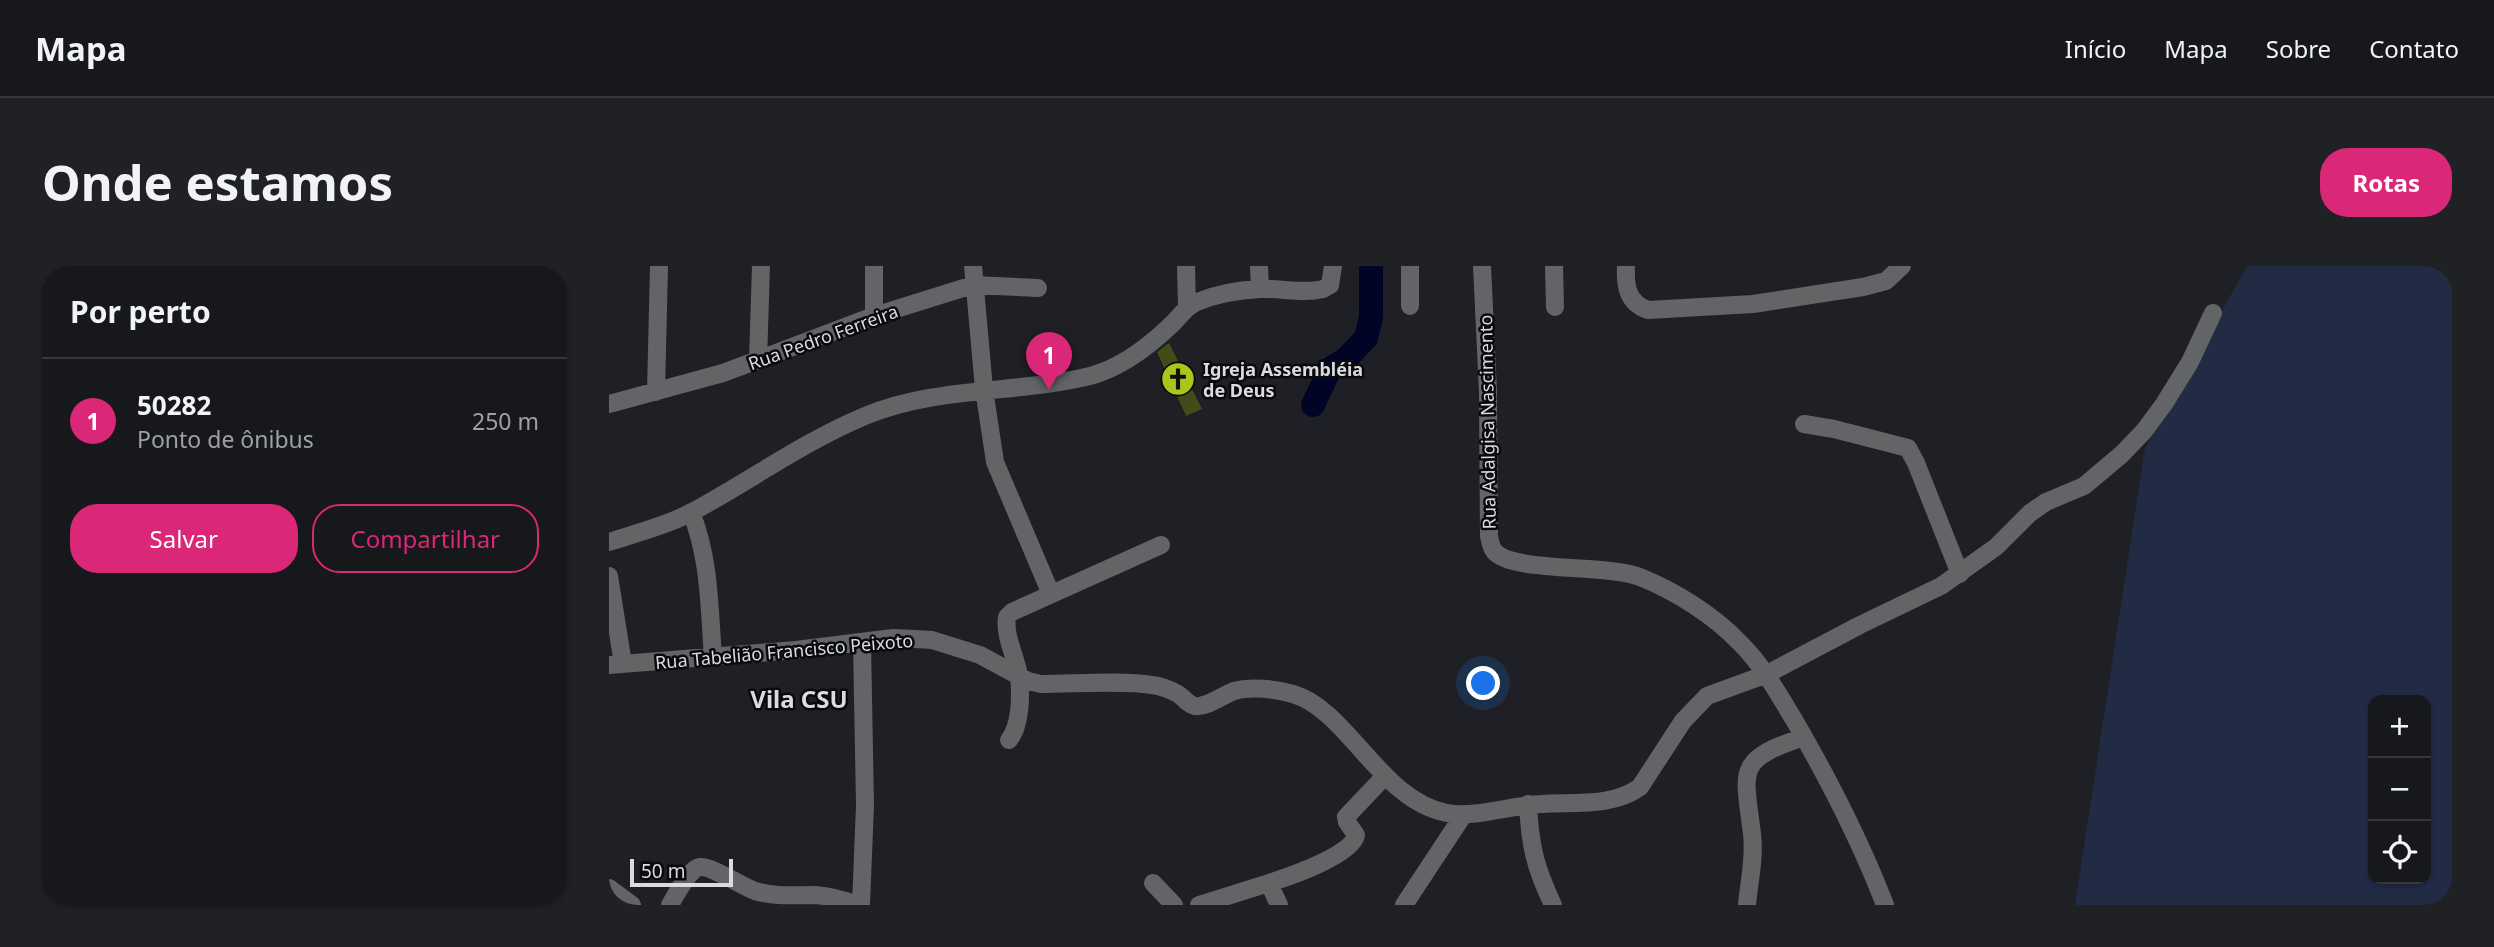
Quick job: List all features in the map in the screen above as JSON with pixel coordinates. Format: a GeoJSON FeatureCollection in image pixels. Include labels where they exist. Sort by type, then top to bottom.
{"type":"FeatureCollection","features":[{"type":"Feature","properties":{"kind":"street"},"geometry":{"type":"LineString","coordinates":[[656,391],[659,266]]}},
{"type":"Feature","properties":{"kind":"street"},"geometry":{"type":"LineString","coordinates":[[758,361],[761,266]]}},
{"type":"Feature","properties":{"kind":"street"},"geometry":{"type":"LineString","coordinates":[[874,266],[874,316]]}},
{"type":"Feature","properties":{"kind":"street"},"geometry":{"type":"LineString","coordinates":[[973,266],[984,390],[998,469],[1051,594]]}},
{"type":"Feature","properties":{"kind":"street"},"geometry":{"type":"LineString","coordinates":[[1186,266],[1187,307]]}},
{"type":"Feature","properties":{"kind":"street"},"geometry":{"type":"LineString","coordinates":[[1259,266],[1259,289]]}},
{"type":"Feature","properties":{"kind":"street"},"geometry":{"type":"LineString","coordinates":[[609,542],[691,512],[789,455],[869,414],[903,404],[984,390],[1068,380],[1103,372],[1131,358],[1160,335],[1187,307],[1223,294],[1259,289],[1316,291],[1330,285],[1333,266]]}},
{"type":"Feature","properties":{"kind":"street"},"geometry":{"type":"LineString","coordinates":[[1410,266],[1410,306]]}},
{"type":"Feature","properties":{"kind":"street","name":"Rua Adalgisa Nascimento"},"geometry":{"type":"LineString","coordinates":[[1482,266],[1488,391],[1489,536],[1495,552],[1509,560],[1529,565],[1607,569],[1641,577],[1687,602],[1730,633],[1767,674],[1804,737],[1867,859],[1885,905]]}},
{"type":"Feature","properties":{"kind":"street"},"geometry":{"type":"LineString","coordinates":[[1554,266],[1555,307]]}},
{"type":"Feature","properties":{"kind":"street"},"geometry":{"type":"LineString","coordinates":[[1626,266],[1626,288],[1630,296],[1648,310],[1753,304],[1863,287],[1885,281],[1902,266]]}},
{"type":"Feature","properties":{"kind":"street","name":"Rua Pedro Ferreira"},"geometry":{"type":"LineString","coordinates":[[609,404],[723,373],[874,316],[973,285],[1038,288]]}},
{"type":"Feature","properties":{"kind":"street","name":"Rua Tabelião Francisco Peixoto"},"geometry":{"type":"LineString","coordinates":[[616,664],[893,638],[932,640],[980,655],[1019,676],[1041,684],[1155,685],[1178,694],[1191,705],[1198,706],[1247,689],[1292,694],[1329,717],[1385,776],[1427,806],[1446,813],[1464,814],[1528,804],[1612,800],[1633,792],[1646,780],[1683,720],[1699,701],[1713,692],[1767,674],[1941,586],[1996,547],[2030,513],[2046,502],[2084,486],[2144,431],[2190,362],[2213,313]]}},
{"type":"Feature","properties":{"kind":"street"},"geometry":{"type":"LineString","coordinates":[[1804,424],[1908,448],[1960,574]]}},
{"type":"Feature","properties":{"kind":"street"},"geometry":{"type":"LineString","coordinates":[[691,512],[700,535],[706,564],[713,656]]}},
{"type":"Feature","properties":{"kind":"street"},"geometry":{"type":"LineString","coordinates":[[1009,740],[1014,733],[1019,711],[1019,676],[1006,626],[1007,617],[1012,612],[1161,545]]}},
{"type":"Feature","properties":{"kind":"street"},"geometry":{"type":"LineString","coordinates":[[609,576],[616,664]]}},
{"type":"Feature","properties":{"kind":"street"},"geometry":{"type":"LineString","coordinates":[[670,905],[691,873],[696,868],[704,867],[739,885],[765,894],[788,897],[815,895],[859,905],[865,805],[862,643]]}},
{"type":"Feature","properties":{"kind":"street"},"geometry":{"type":"LineString","coordinates":[[1747,905],[1753,846],[1746,774],[1753,761],[1767,751],[1804,737]]}},
{"type":"Feature","properties":{"kind":"street"},"geometry":{"type":"LineString","coordinates":[[1199,905],[1269,883],[1317,864],[1353,842],[1356,835],[1346,817],[1385,776]]}},
{"type":"Feature","properties":{"kind":"street"},"geometry":{"type":"LineString","coordinates":[[1528,804],[1532,852],[1536,868],[1553,905]]}},
{"type":"Feature","properties":{"kind":"street"},"geometry":{"type":"LineString","coordinates":[[1404,905],[1464,814]]}},
{"type":"Feature","properties":{"kind":"street"},"geometry":{"type":"LineString","coordinates":[[1153,883],[1174,905]]}},
{"type":"Feature","properties":{"kind":"street"},"geometry":{"type":"LineString","coordinates":[[1269,883],[1279,905]]}},
{"type":"Feature","properties":{"kind":"street"},"geometry":{"type":"LineString","coordinates":[[609,888],[632,905]]}},
{"type":"Feature","properties":{"kind":"shaded area"},"geometry":{"type":"Polygon","coordinates":[[[2247,266],[2452,266],[2452,905],[2075,905],[2145,448],[2247,266]]]}},
{"type":"Feature","properties":{"kind":"building","name":"Igreja Assembléia de Deus"},"geometry":{"type":"Polygon","coordinates":[[[1169,343],[1202,409],[1186,416],[1157,352],[1169,343]]]}},
{"type":"Feature","properties":{"kind":"waterway"},"geometry":{"type":"LineString","coordinates":[[1313,405],[1330,369],[1346,359],[1366,338],[1371,317],[1371,266]]}},
{"type":"Feature","properties":{"kind":"place","name":"Igreja Assembléia de Deus"},"geometry":{"type":"Point","coordinates":[1178,379]}},
{"type":"Feature","properties":{"kind":"place","name":"50282"},"geometry":{"type":"Point","coordinates":[1049,390]}},
{"type":"Feature","properties":{"kind":"district","name":"Vila CSU"},"geometry":{"type":"Point","coordinates":[799,698]}}]}
